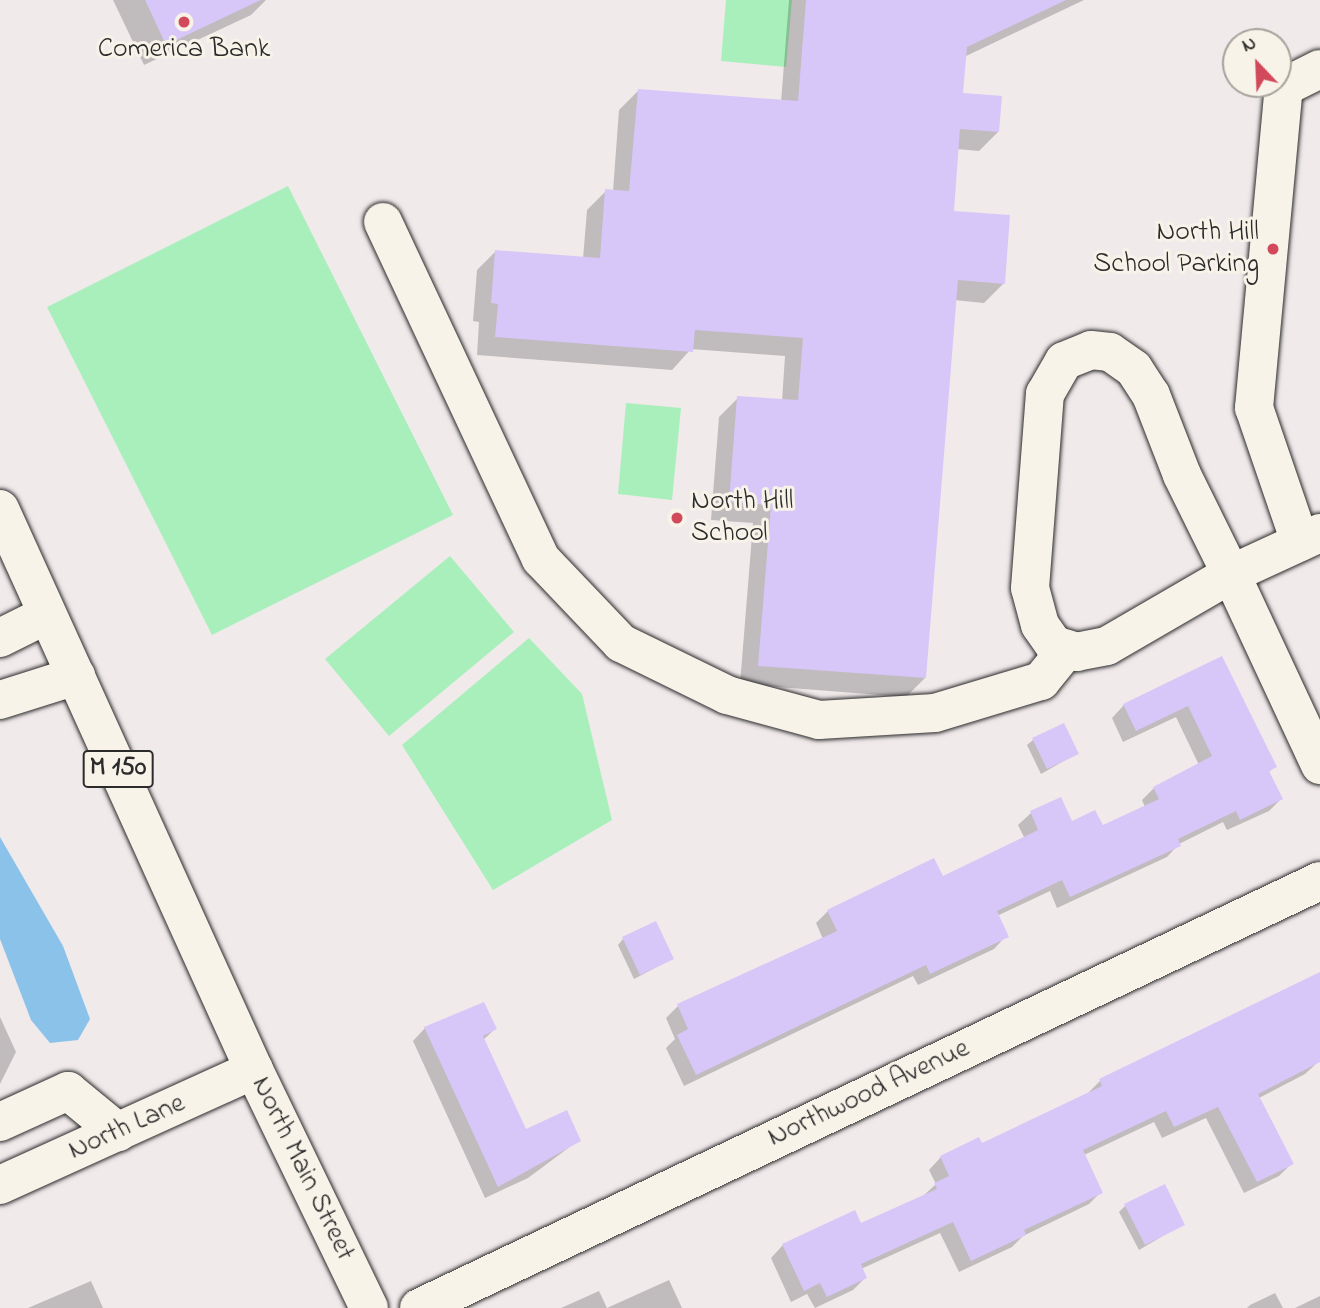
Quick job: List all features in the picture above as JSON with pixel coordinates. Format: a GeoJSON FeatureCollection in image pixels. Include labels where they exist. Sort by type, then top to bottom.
{"type":"FeatureCollection","features":[{"type":"Feature","properties":{"kind":"street"},"geometry":{"type":"LineString","coordinates":[[1320,69],[1284,87],[1254,408],[1310,538],[1231,574],[1107,646],[1077,652],[1054,645],[1040,625],[1030,588],[1045,394],[1064,361],[1091,350],[1110,352],[1134,369],[1151,395],[1182,475],[1231,574],[1320,765]]}},
{"type":"Feature","properties":{"kind":"street"},"geometry":{"type":"LineString","coordinates":[[383,222],[541,559],[621,643],[727,695],[819,720],[935,713],[1041,681],[1066,649]]}},
{"type":"Feature","properties":{"kind":"street","name":"M 150"},"geometry":{"type":"LineString","coordinates":[[0,509],[76,676]]}},
{"type":"Feature","properties":{"kind":"street"},"geometry":{"type":"LineString","coordinates":[[0,638],[46,615]]}},
{"type":"Feature","properties":{"kind":"street"},"geometry":{"type":"LineString","coordinates":[[0,700],[76,676]]}},
{"type":"Feature","properties":{"kind":"street","name":"North Main Street"},"geometry":{"type":"LineString","coordinates":[[76,676],[254,1070],[369,1308]]}},
{"type":"Feature","properties":{"kind":"street","name":"Northwood Avenue"},"geometry":{"type":"LineString","coordinates":[[419,1308],[1320,881]]}},
{"type":"Feature","properties":{"kind":"street","name":"North Lane"},"geometry":{"type":"LineString","coordinates":[[0,1185],[254,1070]]}},
{"type":"Feature","properties":{"kind":"street"},"geometry":{"type":"LineString","coordinates":[[0,1122],[68,1091],[118,1132]]}},
{"type":"Feature","properties":{"kind":"green space"},"geometry":{"type":"Polygon","coordinates":[[[726,0],[792,0],[786,67],[721,61],[726,0]]]}},
{"type":"Feature","properties":{"kind":"green space"},"geometry":{"type":"Polygon","coordinates":[[[288,186],[453,515],[212,635],[47,307],[288,186]]]}},
{"type":"Feature","properties":{"kind":"green space"},"geometry":{"type":"Polygon","coordinates":[[[626,403],[681,408],[672,500],[618,494],[626,403]]]}},
{"type":"Feature","properties":{"kind":"green space"},"geometry":{"type":"Polygon","coordinates":[[[450,556],[514,632],[389,736],[325,659],[450,556]]]}},
{"type":"Feature","properties":{"kind":"green space"},"geometry":{"type":"Polygon","coordinates":[[[529,638],[582,694],[612,820],[493,890],[402,745],[529,638]]]}},
{"type":"Feature","properties":{"kind":"water"},"geometry":{"type":"Polygon","coordinates":[[[0,837],[63,946],[90,1019],[78,1040],[50,1043],[31,1020],[0,939],[0,837]]]}},
{"type":"Feature","properties":{"kind":"building","name":"Comerica Bank"},"geometry":{"type":"Polygon","coordinates":[[[145,0],[261,0],[166,45],[145,0]]]}},
{"type":"Feature","properties":{"kind":"building"},"geometry":{"type":"Polygon","coordinates":[[[806,0],[1066,0],[967,47],[963,93],[1002,96],[999,132],[960,129],[954,211],[1010,215],[1005,284],[958,280],[926,678],[758,666],[771,505],[729,502],[737,396],[798,400],[803,338],[695,330],[693,352],[495,337],[498,304],[491,303],[495,250],[600,258],[605,189],[629,191],[638,89],[798,101],[806,0]]]}},
{"type":"Feature","properties":{"kind":"building"},"geometry":{"type":"Polygon","coordinates":[[[1222,656],[1277,767],[1269,771],[1283,799],[1240,820],[1236,811],[1178,839],[1181,846],[1070,897],[1062,880],[997,911],[1009,937],[930,974],[926,965],[696,1075],[677,1035],[688,1029],[677,1004],[837,931],[827,910],[934,858],[943,876],[1038,830],[1030,811],[1061,797],[1072,821],[1095,810],[1103,825],[1159,799],[1153,787],[1212,756],[1188,706],[1136,731],[1123,704],[1222,656]]]}},
{"type":"Feature","properties":{"kind":"building"},"geometry":{"type":"Polygon","coordinates":[[[1064,723],[1079,754],[1047,769],[1032,738],[1064,723]]]}},
{"type":"Feature","properties":{"kind":"building"},"geometry":{"type":"Polygon","coordinates":[[[656,921],[674,959],[640,975],[622,937],[656,921]]]}},
{"type":"Feature","properties":{"kind":"building"},"geometry":{"type":"Polygon","coordinates":[[[1320,972],[1320,1062],[1258,1094],[1294,1164],[1257,1182],[1218,1107],[1174,1127],[1166,1111],[1083,1150],[1103,1193],[1024,1230],[1026,1235],[971,1261],[953,1222],[861,1264],[867,1278],[827,1297],[820,1283],[804,1291],[782,1244],[855,1210],[861,1223],[937,1189],[934,1183],[949,1176],[940,1156],[979,1137],[982,1143],[1102,1086],[1099,1079],[1320,972]]]}},
{"type":"Feature","properties":{"kind":"building"},"geometry":{"type":"Polygon","coordinates":[[[484,1002],[497,1029],[483,1036],[526,1129],[567,1110],[581,1141],[498,1187],[424,1027],[484,1002]]]}},
{"type":"Feature","properties":{"kind":"building"},"geometry":{"type":"Polygon","coordinates":[[[1165,1184],[1185,1225],[1145,1245],[1124,1204],[1165,1184]]]}},
{"type":"Feature","properties":{"kind":"place","name":"Comerica Bank"},"geometry":{"type":"Point","coordinates":[184,22]}},
{"type":"Feature","properties":{"kind":"place","name":"North Hill School Parking"},"geometry":{"type":"Point","coordinates":[1273,249]}},
{"type":"Feature","properties":{"kind":"place","name":"North Hill School"},"geometry":{"type":"Point","coordinates":[677,518]}}]}
